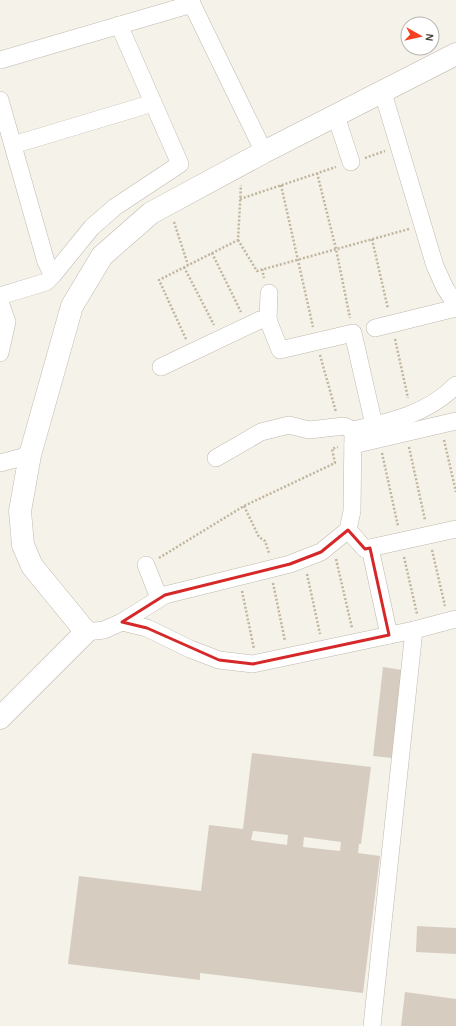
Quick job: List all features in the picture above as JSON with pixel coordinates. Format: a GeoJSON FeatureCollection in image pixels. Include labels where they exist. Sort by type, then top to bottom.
{"type":"FeatureCollection","features":[{"type":"Feature","properties":{"kind":"street"},"geometry":{"type":"LineString","coordinates":[[0,60],[191,2],[264,152]]}},
{"type":"Feature","properties":{"kind":"street"},"geometry":{"type":"LineString","coordinates":[[0,296],[46,282],[92,227],[115,207],[180,164],[119,25]]}},
{"type":"Feature","properties":{"kind":"street"},"geometry":{"type":"LineString","coordinates":[[86,632],[32,566],[22,545],[20,511],[30,455],[72,306],[102,256],[132,228],[151,213],[264,152],[383,93],[456,54]]}},
{"type":"Feature","properties":{"kind":"street"},"geometry":{"type":"LineString","coordinates":[[383,93],[435,266],[445,288],[456,305]]}},
{"type":"Feature","properties":{"kind":"street"},"geometry":{"type":"LineString","coordinates":[[0,100],[46,262],[53,275]]}},
{"type":"Feature","properties":{"kind":"street"},"geometry":{"type":"LineString","coordinates":[[13,145],[153,103]]}},
{"type":"Feature","properties":{"kind":"street"},"geometry":{"type":"LineString","coordinates":[[336,116],[351,162]]}},
{"type":"Feature","properties":{"kind":"street"},"geometry":{"type":"LineString","coordinates":[[269,293],[268,320],[280,350],[352,333],[376,432]]}},
{"type":"Feature","properties":{"kind":"street"},"geometry":{"type":"LineString","coordinates":[[0,302],[7,322],[0,353]]}},
{"type":"Feature","properties":{"kind":"street"},"geometry":{"type":"LineString","coordinates":[[375,328],[456,308]]}},
{"type":"Feature","properties":{"kind":"street"},"geometry":{"type":"LineString","coordinates":[[161,368],[260,320],[268,320]]}},
{"type":"Feature","properties":{"kind":"street"},"geometry":{"type":"LineString","coordinates":[[376,432],[421,411],[456,385]]}},
{"type":"Feature","properties":{"kind":"street"},"geometry":{"type":"LineString","coordinates":[[216,458],[261,432],[289,425],[309,430],[351,435],[376,432],[406,432],[448,422]]}},
{"type":"Feature","properties":{"kind":"street"},"geometry":{"type":"LineString","coordinates":[[0,718],[86,632],[104,630],[122,622],[165,595],[272,568],[321,552],[348,530],[352,511],[351,435]]}},
{"type":"Feature","properties":{"kind":"street"},"geometry":{"type":"LineString","coordinates":[[0,463],[30,455]]}},
{"type":"Feature","properties":{"kind":"street"},"geometry":{"type":"LineString","coordinates":[[348,530],[365,549],[456,529]]}},
{"type":"Feature","properties":{"kind":"street"},"geometry":{"type":"LineString","coordinates":[[370,548],[389,635]]}},
{"type":"Feature","properties":{"kind":"street"},"geometry":{"type":"LineString","coordinates":[[146,565],[159,598]]}},
{"type":"Feature","properties":{"kind":"street"},"geometry":{"type":"LineString","coordinates":[[122,622],[147,628],[190,649],[219,660],[257,663],[355,643],[452,620]]}},
{"type":"Feature","properties":{"kind":"street"},"geometry":{"type":"LineString","coordinates":[[372,1026],[417,629]]}},
{"type":"Feature","properties":{"kind":"path"},"geometry":{"type":"LineString","coordinates":[[240,199],[399,147]]}},
{"type":"Feature","properties":{"kind":"path"},"geometry":{"type":"LineString","coordinates":[[236,168],[241,181],[238,240],[257,270],[423,225]]}},
{"type":"Feature","properties":{"kind":"path"},"geometry":{"type":"LineString","coordinates":[[318,173],[336,249],[352,333]]}},
{"type":"Feature","properties":{"kind":"path"},"geometry":{"type":"LineString","coordinates":[[146,565],[244,506],[335,463],[332,449],[351,435],[336,412],[316,341],[281,185]]}},
{"type":"Feature","properties":{"kind":"path"},"geometry":{"type":"LineString","coordinates":[[166,205],[173,218],[188,265]]}},
{"type":"Feature","properties":{"kind":"path"},"geometry":{"type":"LineString","coordinates":[[372,239],[412,414]]}},
{"type":"Feature","properties":{"kind":"path"},"geometry":{"type":"LineString","coordinates":[[193,352],[159,280],[238,240]]}},
{"type":"Feature","properties":{"kind":"path"},"geometry":{"type":"LineString","coordinates":[[212,253],[248,326]]}},
{"type":"Feature","properties":{"kind":"path"},"geometry":{"type":"LineString","coordinates":[[184,267],[221,339]]}},
{"type":"Feature","properties":{"kind":"path"},"geometry":{"type":"LineString","coordinates":[[448,422],[456,492]]}},
{"type":"Feature","properties":{"kind":"path"},"geometry":{"type":"LineString","coordinates":[[376,432],[401,541],[417,629]]}},
{"type":"Feature","properties":{"kind":"path"},"geometry":{"type":"LineString","coordinates":[[406,432],[428,535],[452,620]]}},
{"type":"Feature","properties":{"kind":"path"},"geometry":{"type":"LineString","coordinates":[[244,506],[259,537],[265,541],[272,568],[288,657]]}},
{"type":"Feature","properties":{"kind":"path"},"geometry":{"type":"LineString","coordinates":[[335,557],[355,643]]}},
{"type":"Feature","properties":{"kind":"path"},"geometry":{"type":"LineString","coordinates":[[304,558],[323,649]]}},
{"type":"Feature","properties":{"kind":"path"},"geometry":{"type":"LineString","coordinates":[[239,577],[257,663]]}},
{"type":"Feature","properties":{"kind":"highlighted area"},"geometry":{"type":"Polygon","coordinates":[[[348,530],[365,549],[370,548],[389,635],[253,664],[219,660],[147,628],[122,622],[165,595],[290,564],[321,552],[348,530]]]}},
{"type":"Feature","properties":{"kind":"building"},"geometry":{"type":"Polygon","coordinates":[[[383,667],[402,670],[392,758],[373,756],[383,667]]]}},
{"type":"Feature","properties":{"kind":"building"},"geometry":{"type":"Polygon","coordinates":[[[252,753],[371,767],[361,844],[359,844],[358,853],[380,856],[363,993],[200,973],[200,980],[68,964],[79,876],[201,891],[209,825],[243,829],[252,753]],[[253,831],[251,840],[287,845],[288,835],[253,831]],[[304,837],[303,847],[340,851],[341,842],[304,837]]]}},
{"type":"Feature","properties":{"kind":"building"},"geometry":{"type":"Polygon","coordinates":[[[417,926],[456,928],[456,954],[416,952],[417,926]]]}},
{"type":"Feature","properties":{"kind":"building"},"geometry":{"type":"Polygon","coordinates":[[[405,992],[456,999],[456,1026],[401,1026],[405,992]]]}}]}
